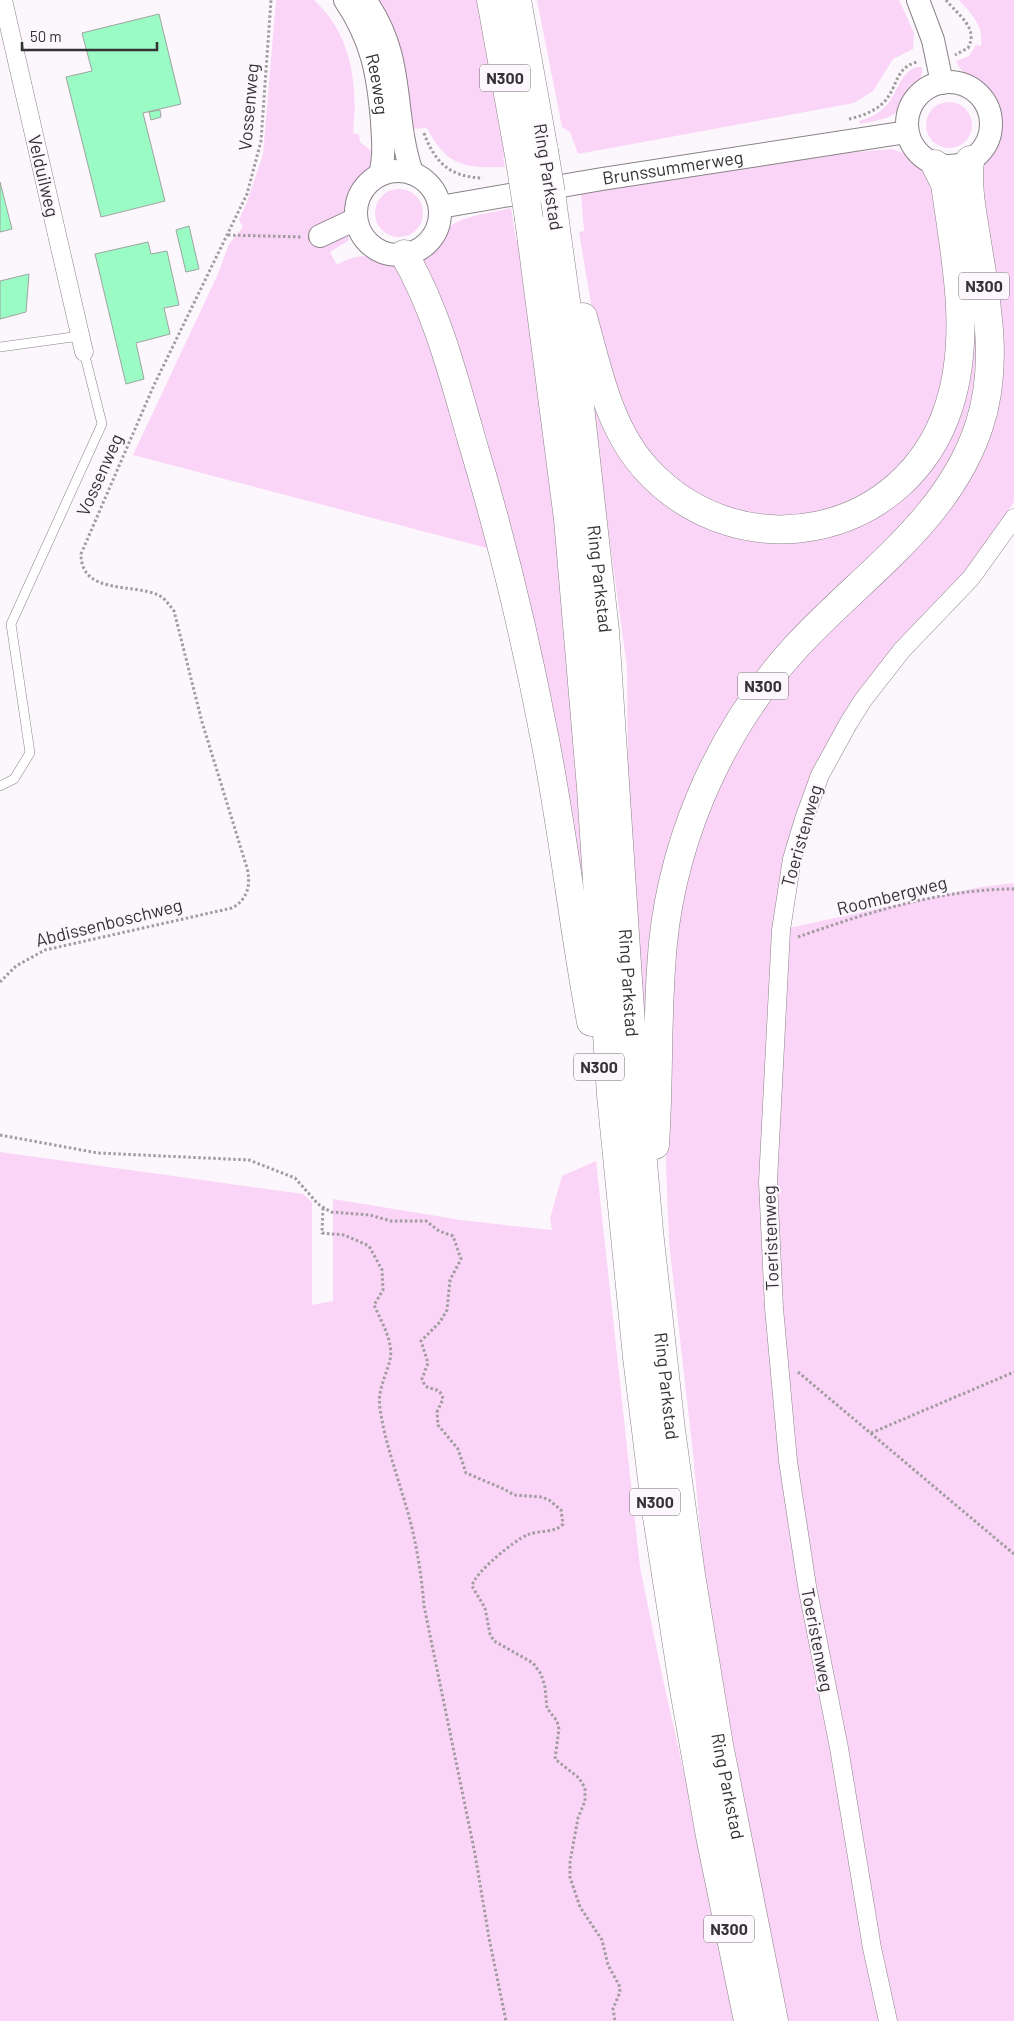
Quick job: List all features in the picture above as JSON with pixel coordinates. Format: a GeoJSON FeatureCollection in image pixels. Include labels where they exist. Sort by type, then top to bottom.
{"type":"FeatureCollection","features":[{"type":"Feature","properties":{"kind":"highway","name":"Ring Parkstad"},"geometry":{"type":"LineString","coordinates":[[492,0],[532,153]]}},
{"type":"Feature","properties":{"kind":"highway","name":"Ring Parkstad"},"geometry":{"type":"LineString","coordinates":[[517,0],[532,153],[541,217],[568,519],[591,788],[617,1166],[655,1504],[708,1827],[748,2021]]}},
{"type":"Feature","properties":{"kind":"highway","name":"N300"},"geometry":{"type":"LineString","coordinates":[[649,1231],[659,1087],[661,968],[666,920],[682,846],[709,778],[741,718],[777,668],[835,606],[912,534],[944,497],[970,451],[980,424],[986,397],[990,346],[986,297],[968,184],[970,160]]}},
{"type":"Feature","properties":{"kind":"highway","name":"N300"},"geometry":{"type":"LineString","coordinates":[[541,217],[606,397],[628,445],[647,470],[687,505],[721,521],[762,530],[804,529],[859,512],[898,484],[916,466],[929,448],[949,406],[958,365],[961,331],[944,184],[935,164]]}},
{"type":"Feature","properties":{"kind":"highway","name":"Ring Parkstad"},"geometry":{"type":"LineString","coordinates":[[541,217],[576,370],[604,622],[631,1025],[649,1231],[671,1430],[691,1575],[719,1745],[774,2021]]}},
{"type":"Feature","properties":{"kind":"highway","name":"N300"},"geometry":{"type":"LineString","coordinates":[[404,254],[424,294],[460,400],[486,489],[525,642],[545,736],[581,969],[617,1166]]}},
{"type":"Feature","properties":{"kind":"street","name":"Velduilweg"},"geometry":{"type":"LineString","coordinates":[[3,0],[82,344]]}},
{"type":"Feature","properties":{"kind":"street","name":"Reeweg"},"geometry":{"type":"LineString","coordinates":[[345,0],[365,34],[376,68],[384,149],[380,175]]}},
{"type":"Feature","properties":{"kind":"street","name":"Reeweg"},"geometry":{"type":"LineString","coordinates":[[365,0],[384,33],[393,58],[403,147],[412,173]]}},
{"type":"Feature","properties":{"kind":"street"},"geometry":{"type":"LineString","coordinates":[[918,0],[933,40],[942,83]]}},
{"type":"Feature","properties":{"kind":"street"},"geometry":{"type":"LineString","coordinates":[[942,83],[963,85],[973,90],[987,106],[991,127],[984,147],[970,160],[957,165],[935,164],[920,155],[914,148],[908,132],[909,110],[914,100],[932,86],[942,83]]}},
{"type":"Feature","properties":{"kind":"street","name":"Brunssummerweg"},"geometry":{"type":"LineString","coordinates":[[440,207],[602,179],[908,132]]}},
{"type":"Feature","properties":{"kind":"street"},"geometry":{"type":"LineString","coordinates":[[390,172],[412,173],[420,177],[433,190],[440,207],[439,222],[433,236],[418,250],[404,254],[389,254],[371,245],[359,230],[356,208],[364,189],[380,175],[390,172]]}},
{"type":"Feature","properties":{"kind":"street"},"geometry":{"type":"LineString","coordinates":[[320,236],[356,219]]}},
{"type":"Feature","properties":{"kind":"street","name":"Toeristenweg"},"geometry":{"type":"LineString","coordinates":[[888,2021],[872,1948],[839,1748],[797,1532],[779,1355],[770,1255],[768,1182],[780,944],[788,881],[804,819],[820,776],[848,724],[897,657],[971,578],[1014,518]]}},
{"type":"Feature","properties":{"kind":"lane"},"geometry":{"type":"LineString","coordinates":[[0,347],[82,344],[102,424],[11,624],[30,753],[14,779],[0,786]]}},
{"type":"Feature","properties":{"kind":"path","name":"Vossenweg"},"geometry":{"type":"LineString","coordinates":[[232,908],[239,904],[246,894],[249,878],[197,705],[174,611],[164,598],[156,594],[107,585],[94,579],[83,569],[81,561],[84,544],[154,385],[247,194],[261,141],[271,0]]}},
{"type":"Feature","properties":{"kind":"path"},"geometry":{"type":"LineString","coordinates":[[840,121],[869,112],[884,102],[896,77],[905,66],[963,52],[968,48],[972,37],[971,29],[946,0]]}},
{"type":"Feature","properties":{"kind":"path"},"geometry":{"type":"LineString","coordinates":[[430,151],[445,167],[457,174],[470,178],[489,178]]}},
{"type":"Feature","properties":{"kind":"path"},"geometry":{"type":"LineString","coordinates":[[228,236],[320,236]]}},
{"type":"Feature","properties":{"kind":"path","name":"Roombergweg"},"geometry":{"type":"LineString","coordinates":[[780,944],[835,924],[895,907],[956,895],[1014,889]]}},
{"type":"Feature","properties":{"kind":"path","name":"Abdissenboschweg"},"geometry":{"type":"LineString","coordinates":[[0,982],[16,966],[44,950],[232,908]]}},
{"type":"Feature","properties":{"kind":"path"},"geometry":{"type":"LineString","coordinates":[[0,1136],[98,1153],[249,1160],[295,1178],[323,1208],[338,1213],[370,1215],[391,1222],[426,1221],[440,1231],[453,1236],[461,1259],[450,1280],[447,1310],[440,1322],[421,1343],[428,1360],[422,1379],[423,1384],[428,1388],[438,1390],[443,1399],[437,1412],[438,1425],[458,1449],[463,1468],[470,1476],[504,1489],[514,1495],[542,1497],[561,1510],[564,1520],[560,1528],[537,1531],[523,1537],[476,1575],[472,1586],[485,1608],[490,1634],[494,1641],[533,1662],[541,1674],[545,1687],[547,1708],[557,1721],[559,1729],[555,1759],[579,1778],[586,1788],[585,1801],[578,1818],[570,1862],[570,1877],[580,1907],[602,1940],[608,1965],[619,1985],[620,1992],[613,2008],[616,2021]]}},
{"type":"Feature","properties":{"kind":"path"},"geometry":{"type":"LineString","coordinates":[[323,1208],[322,1234],[344,1235],[369,1246],[382,1270],[383,1290],[374,1306],[387,1334],[391,1358],[383,1381],[379,1405],[386,1442],[403,1495],[421,1568],[424,1606],[475,1854],[489,1938],[506,2021]]}},
{"type":"Feature","properties":{"kind":"path"},"geometry":{"type":"LineString","coordinates":[[779,1355],[1014,1554]]}},
{"type":"Feature","properties":{"kind":"path"},"geometry":{"type":"LineString","coordinates":[[871,1433],[1014,1372]]}},
{"type":"Feature","properties":{"kind":"shaded area"},"geometry":{"type":"Polygon","coordinates":[[[276,0],[314,0],[337,29],[344,45],[350,61],[353,79],[353,133],[359,135],[360,142],[370,150],[376,151],[371,167],[353,192],[345,211],[333,222],[347,232],[349,240],[330,252],[337,265],[356,257],[374,257],[391,263],[407,276],[498,551],[133,455],[218,274],[229,244],[243,227],[239,220],[263,154],[276,0]]]}},
{"type":"Feature","properties":{"kind":"shaded area"},"geometry":{"type":"Polygon","coordinates":[[[373,0],[482,0],[507,152],[503,158],[505,167],[479,167],[458,162],[442,151],[427,128],[408,129],[373,0]]]}},
{"type":"Feature","properties":{"kind":"shaded area"},"geometry":{"type":"Polygon","coordinates":[[[537,0],[899,0],[914,33],[913,49],[893,59],[873,91],[854,103],[578,154],[570,132],[562,127],[537,0]]]}},
{"type":"Feature","properties":{"kind":"shaded area"},"geometry":{"type":"Polygon","coordinates":[[[959,0],[1014,0],[1014,502],[962,577],[905,636],[799,815],[760,1168],[779,1132],[786,1006],[785,958],[788,928],[981,887],[1014,883],[1014,2021],[784,2021],[760,1906],[706,1593],[693,1453],[669,1242],[666,1164],[665,1017],[685,859],[736,739],[984,429],[981,164],[993,145],[998,124],[994,104],[989,94],[963,72],[956,61],[969,56],[976,45],[981,46],[979,26],[959,0]]]}},
{"type":"Feature","properties":{"kind":"shaded area"},"geometry":{"type":"Polygon","coordinates":[[[916,67],[922,67],[920,79],[912,94],[901,108],[891,116],[860,124],[859,121],[873,116],[883,109],[902,79],[916,67]]]}},
{"type":"Feature","properties":{"kind":"shaded area"},"geometry":{"type":"Polygon","coordinates":[[[944,102],[954,102],[968,112],[972,125],[968,138],[962,144],[954,148],[944,148],[930,138],[926,130],[926,120],[936,106],[944,102]]]}},
{"type":"Feature","properties":{"kind":"shaded area"},"geometry":{"type":"Polygon","coordinates":[[[892,149],[911,156],[934,180],[953,331],[940,412],[885,488],[798,523],[705,506],[630,435],[597,339],[579,232],[584,231],[581,194],[845,153],[892,149]]]}},
{"type":"Feature","properties":{"kind":"shaded area"},"geometry":{"type":"Polygon","coordinates":[[[399,189],[408,191],[416,196],[421,204],[423,213],[421,222],[416,230],[408,235],[399,237],[390,235],[382,230],[377,222],[375,213],[377,204],[382,196],[390,191],[399,189]]]}},
{"type":"Feature","properties":{"kind":"shaded area"},"geometry":{"type":"Polygon","coordinates":[[[966,205],[983,369],[961,456],[697,789],[647,1087],[628,786],[627,668],[586,365],[640,471],[800,536],[936,449],[966,205]]]}},
{"type":"Feature","properties":{"kind":"shaded area"},"geometry":{"type":"Polygon","coordinates":[[[511,208],[516,240],[520,240],[552,460],[591,966],[517,564],[486,435],[418,258],[428,251],[457,222],[511,208]]]}},
{"type":"Feature","properties":{"kind":"shaded area"},"geometry":{"type":"Polygon","coordinates":[[[0,1152],[303,1194],[312,1202],[312,1305],[333,1301],[333,1199],[461,1220],[552,1230],[550,1218],[562,1176],[596,1161],[640,1567],[737,2021],[0,2021],[0,1152]]]}},
{"type":"Feature","properties":{"kind":"building"},"geometry":{"type":"Polygon","coordinates":[[[159,14],[181,104],[143,113],[165,201],[101,217],[66,77],[92,71],[82,33],[159,14]]]}},
{"type":"Feature","properties":{"kind":"building"},"geometry":{"type":"Polygon","coordinates":[[[160,110],[161,117],[151,120],[149,112],[160,110]]]}},
{"type":"Feature","properties":{"kind":"building"},"geometry":{"type":"Polygon","coordinates":[[[0,182],[12,229],[0,232],[0,182]]]}},
{"type":"Feature","properties":{"kind":"building"},"geometry":{"type":"Polygon","coordinates":[[[189,226],[199,269],[186,272],[176,230],[189,226]]]}},
{"type":"Feature","properties":{"kind":"building"},"geometry":{"type":"Polygon","coordinates":[[[148,242],[151,254],[167,251],[179,305],[164,308],[170,334],[136,343],[144,379],[126,384],[95,254],[148,242]]]}},
{"type":"Feature","properties":{"kind":"building"},"geometry":{"type":"Polygon","coordinates":[[[29,274],[26,312],[0,319],[0,281],[29,274]]]}}]}
